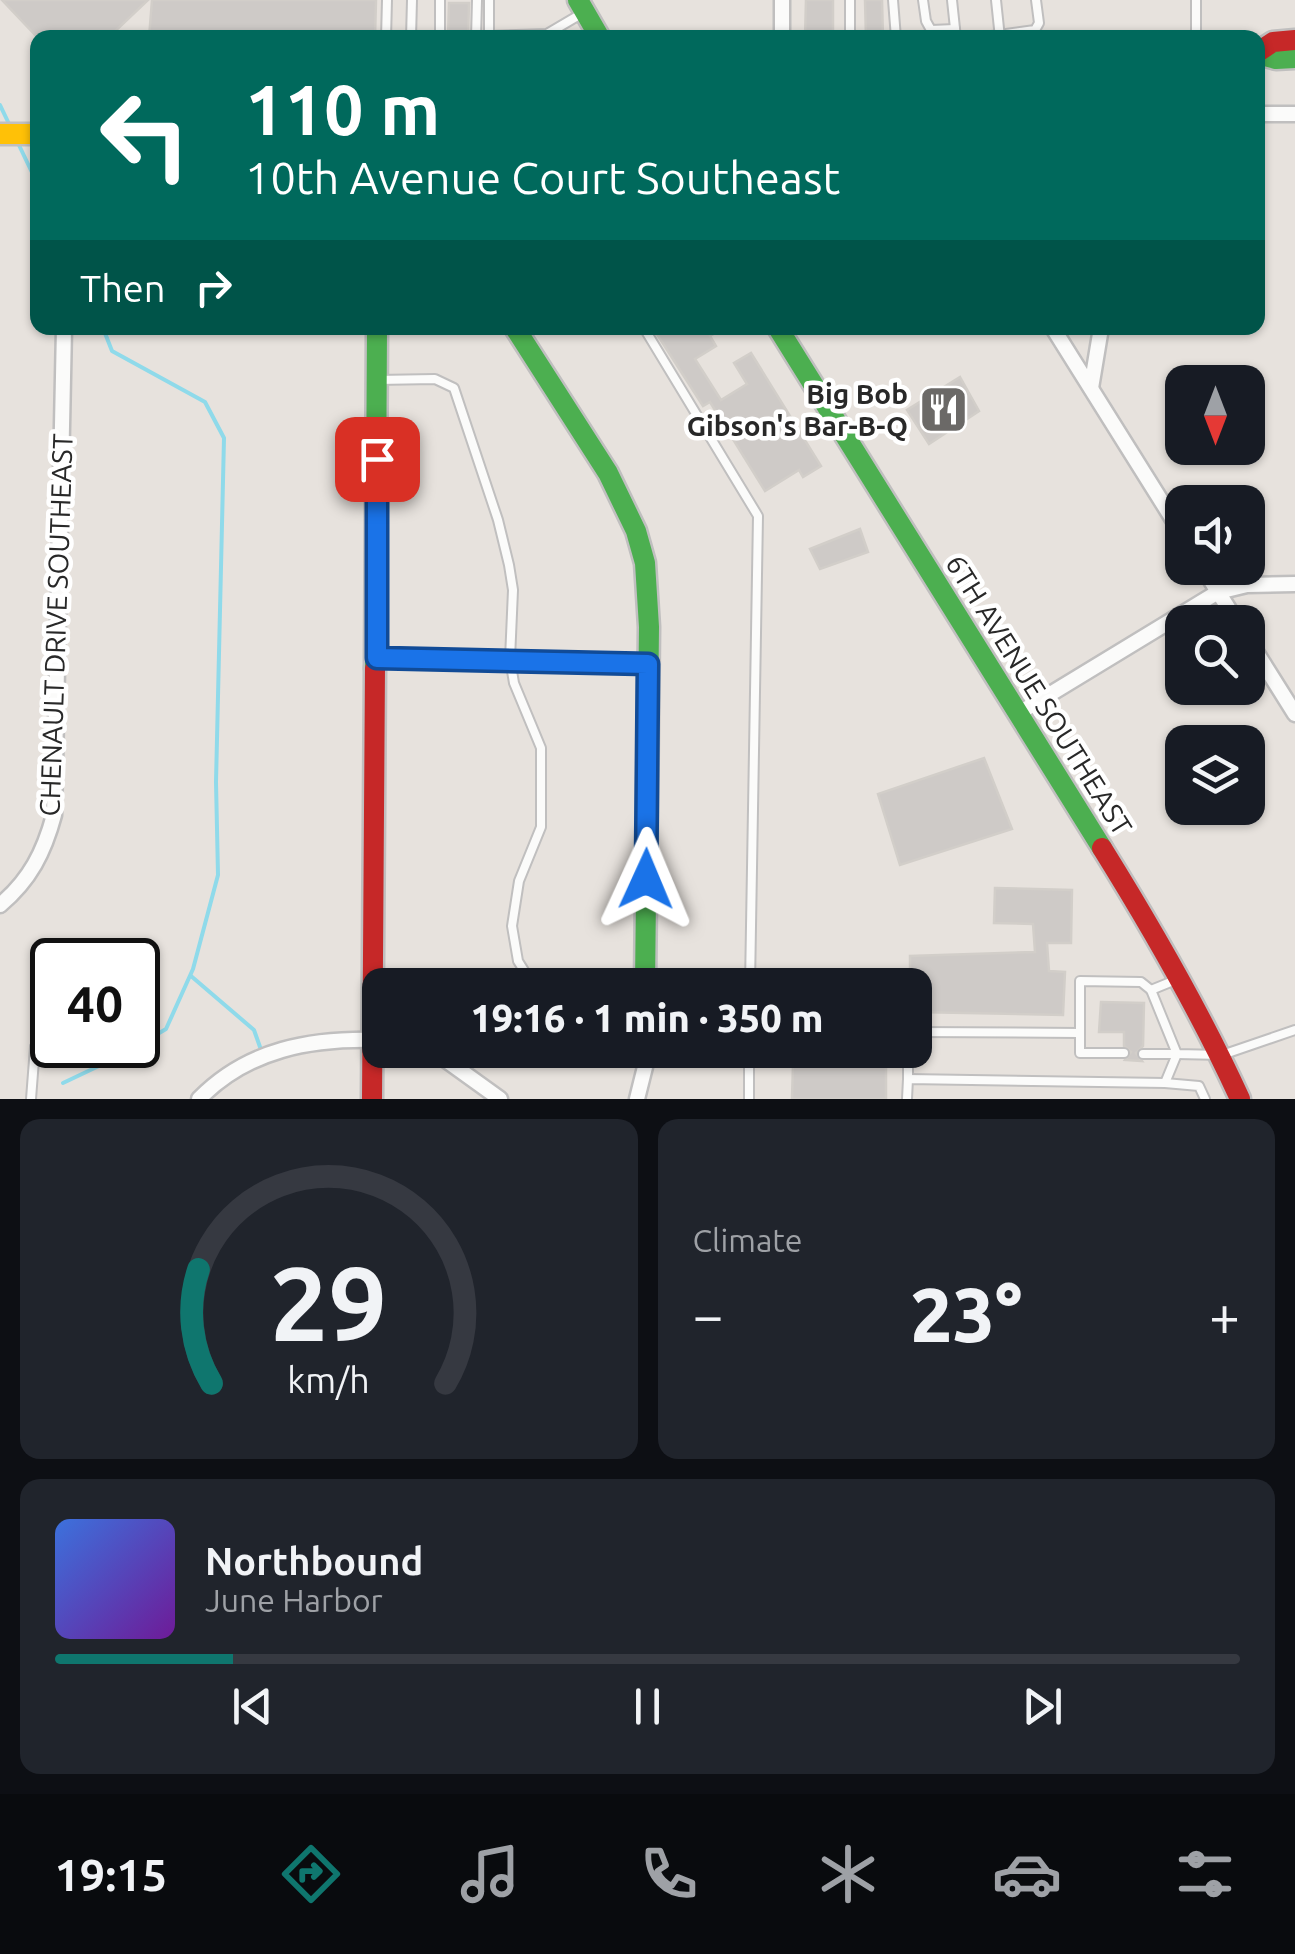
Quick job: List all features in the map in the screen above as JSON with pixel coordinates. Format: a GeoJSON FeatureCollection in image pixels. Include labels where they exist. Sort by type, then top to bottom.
{"type":"FeatureCollection","features":[{"type":"Feature","properties":{"kind":"street"},"geometry":{"type":"LineString","coordinates":[[782,0],[782,30]]}},
{"type":"Feature","properties":{"kind":"street"},"geometry":{"type":"LineString","coordinates":[[581,6],[595,30]]}},
{"type":"Feature","properties":{"kind":"street"},"geometry":{"type":"LineString","coordinates":[[1265,48],[1273,42],[1295,40]]}},
{"type":"Feature","properties":{"kind":"street"},"geometry":{"type":"LineString","coordinates":[[1265,55],[1295,58]]}},
{"type":"Feature","properties":{"kind":"street"},"geometry":{"type":"LineString","coordinates":[[1265,114],[1295,114]]}},
{"type":"Feature","properties":{"kind":"street"},"geometry":{"type":"LineString","coordinates":[[0,134],[30,134]]}},
{"type":"Feature","properties":{"kind":"street","name":"CHENAULT DRIVE SOUTHEAST"},"geometry":{"type":"LineString","coordinates":[[0,905],[29,877],[46,848],[54,815],[64,335]]}},
{"type":"Feature","properties":{"kind":"street"},"geometry":{"type":"LineString","coordinates":[[377,335],[377,968]]}},
{"type":"Feature","properties":{"kind":"street"},"geometry":{"type":"LineString","coordinates":[[519,335],[608,473],[636,532],[644,562],[648,595],[645,968]]}},
{"type":"Feature","properties":{"kind":"street","name":"6TH AVENUE SOUTHEAST"},"geometry":{"type":"LineString","coordinates":[[782,335],[1182,978],[1240,1099]]}},
{"type":"Feature","properties":{"kind":"street"},"geometry":{"type":"LineString","coordinates":[[1057,335],[1165,507]]}},
{"type":"Feature","properties":{"kind":"street"},"geometry":{"type":"LineString","coordinates":[[1091,388],[1100,335]]}},
{"type":"Feature","properties":{"kind":"street"},"geometry":{"type":"LineString","coordinates":[[1019,713],[1218,592],[1247,585],[1295,584]]}},
{"type":"Feature","properties":{"kind":"street"},"geometry":{"type":"LineString","coordinates":[[1214,585],[1226,605]]}},
{"type":"Feature","properties":{"kind":"street"},"geometry":{"type":"LineString","coordinates":[[377,658],[648,664]]}},
{"type":"Feature","properties":{"kind":"street"},"geometry":{"type":"LineString","coordinates":[[1265,666],[1295,714]]}},
{"type":"Feature","properties":{"kind":"street"},"geometry":{"type":"LineString","coordinates":[[199,1099],[240,1066],[269,1052],[302,1044],[362,1041]]}},
{"type":"Feature","properties":{"kind":"street"},"geometry":{"type":"LineString","coordinates":[[372,1099],[375,1068]]}},
{"type":"Feature","properties":{"kind":"street"},"geometry":{"type":"LineString","coordinates":[[452,1068],[481,1094],[500,1099]]}},
{"type":"Feature","properties":{"kind":"street"},"geometry":{"type":"LineString","coordinates":[[636,1099],[644,1068]]}},
{"type":"Feature","properties":{"kind":"lane"},"geometry":{"type":"LineString","coordinates":[[386,30],[387,0]]}},
{"type":"Feature","properties":{"kind":"lane"},"geometry":{"type":"LineString","coordinates":[[411,30],[412,0]]}},
{"type":"Feature","properties":{"kind":"lane"},"geometry":{"type":"LineString","coordinates":[[440,0],[440,30]]}},
{"type":"Feature","properties":{"kind":"lane"},"geometry":{"type":"LineString","coordinates":[[476,0],[476,30]]}},
{"type":"Feature","properties":{"kind":"lane"},"geometry":{"type":"LineString","coordinates":[[489,0],[489,30]]}},
{"type":"Feature","properties":{"kind":"lane"},"geometry":{"type":"LineString","coordinates":[[850,0],[850,30]]}},
{"type":"Feature","properties":{"kind":"lane"},"geometry":{"type":"LineString","coordinates":[[894,0],[896,30]]}},
{"type":"Feature","properties":{"kind":"lane"},"geometry":{"type":"LineString","coordinates":[[923,0],[931,30]]}},
{"type":"Feature","properties":{"kind":"lane"},"geometry":{"type":"LineString","coordinates":[[952,0],[956,30]]}},
{"type":"Feature","properties":{"kind":"lane"},"geometry":{"type":"LineString","coordinates":[[996,0],[999,30]]}},
{"type":"Feature","properties":{"kind":"lane"},"geometry":{"type":"LineString","coordinates":[[1025,30],[1038,27],[1036,0]]}},
{"type":"Feature","properties":{"kind":"lane"},"geometry":{"type":"LineString","coordinates":[[1196,0],[1196,30]]}},
{"type":"Feature","properties":{"kind":"lane"},"geometry":{"type":"LineString","coordinates":[[561,30],[581,6]]}},
{"type":"Feature","properties":{"kind":"lane"},"geometry":{"type":"LineString","coordinates":[[648,335],[758,516],[750,968]]}},
{"type":"Feature","properties":{"kind":"lane"},"geometry":{"type":"LineString","coordinates":[[377,380],[435,379],[454,388],[498,520],[513,590],[510,659],[514,683],[541,748],[541,826],[520,881],[512,926],[522,968]]}},
{"type":"Feature","properties":{"kind":"lane"},"geometry":{"type":"LineString","coordinates":[[1152,990],[1182,978]]}},
{"type":"Feature","properties":{"kind":"lane"},"geometry":{"type":"LineString","coordinates":[[1124,1053],[1080,1053],[1080,981],[1141,982],[1152,990],[1177,1054],[1165,1083]]}},
{"type":"Feature","properties":{"kind":"lane"},"geometry":{"type":"LineString","coordinates":[[1143,1054],[1222,1055],[1295,1030]]}},
{"type":"Feature","properties":{"kind":"lane"},"geometry":{"type":"LineString","coordinates":[[932,1032],[1080,1033]]}},
{"type":"Feature","properties":{"kind":"lane"},"geometry":{"type":"LineString","coordinates":[[31,1099],[33,1068]]}},
{"type":"Feature","properties":{"kind":"lane"},"geometry":{"type":"LineString","coordinates":[[748,1099],[749,1068]]}},
{"type":"Feature","properties":{"kind":"lane"},"geometry":{"type":"LineString","coordinates":[[907,1099],[908,1068]]}},
{"type":"Feature","properties":{"kind":"lane"},"geometry":{"type":"LineString","coordinates":[[908,1079],[1165,1083],[1199,1086],[1205,1099]]}},
{"type":"Feature","properties":{"kind":"building"},"geometry":{"type":"Polygon","coordinates":[[[2,0],[148,0],[116,30],[30,30],[2,0]]]}},
{"type":"Feature","properties":{"kind":"building"},"geometry":{"type":"Polygon","coordinates":[[[152,0],[376,0],[375,30],[150,30],[152,0]]]}},
{"type":"Feature","properties":{"kind":"building"},"geometry":{"type":"Polygon","coordinates":[[[806,0],[833,0],[833,30],[805,30],[806,0]]]}},
{"type":"Feature","properties":{"kind":"building"},"geometry":{"type":"Polygon","coordinates":[[[865,0],[882,0],[883,30],[866,30],[865,0]]]}},
{"type":"Feature","properties":{"kind":"building"},"geometry":{"type":"Polygon","coordinates":[[[449,3],[469,3],[468,30],[448,30],[449,3]]]}},
{"type":"Feature","properties":{"kind":"building"},"geometry":{"type":"Polygon","coordinates":[[[657,335],[712,335],[716,346],[695,359],[721,400],[747,384],[734,363],[751,353],[821,466],[803,477],[799,470],[765,491],[710,402],[703,406],[657,335]]]}},
{"type":"Feature","properties":{"kind":"building","name":"Big Bob Gibson's Bar-B-Q"},"geometry":{"type":"Polygon","coordinates":[[[960,377],[979,411],[929,444],[907,410],[960,377]]]}},
{"type":"Feature","properties":{"kind":"building"},"geometry":{"type":"Polygon","coordinates":[[[860,529],[868,552],[820,569],[810,549],[860,529]]]}},
{"type":"Feature","properties":{"kind":"building"},"geometry":{"type":"Polygon","coordinates":[[[984,758],[1012,829],[900,865],[878,794],[984,758]]]}},
{"type":"Feature","properties":{"kind":"building"},"geometry":{"type":"Polygon","coordinates":[[[995,888],[1072,890],[1071,943],[1047,943],[1049,971],[1065,972],[1063,1015],[932,1012],[932,968],[910,968],[910,956],[1035,952],[1033,924],[994,923],[995,888]]]}},
{"type":"Feature","properties":{"kind":"building"},"geometry":{"type":"Polygon","coordinates":[[[1101,1002],[1144,1003],[1143,1046],[1136,1053],[1142,1061],[1125,1060],[1131,1052],[1124,1046],[1124,1032],[1099,1032],[1101,1002]]]}},
{"type":"Feature","properties":{"kind":"building"},"geometry":{"type":"Polygon","coordinates":[[[793,1068],[886,1068],[886,1099],[792,1099],[793,1068]]]}},
{"type":"Feature","properties":{"kind":"waterway"},"geometry":{"type":"LineString","coordinates":[[0,105],[11,128]]}},
{"type":"Feature","properties":{"kind":"waterway"},"geometry":{"type":"LineString","coordinates":[[17,141],[30,168]]}},
{"type":"Feature","properties":{"kind":"waterway"},"geometry":{"type":"LineString","coordinates":[[63,1083],[166,1029],[193,969],[218,875],[216,782],[224,438],[205,402],[112,351],[106,335]]}},
{"type":"Feature","properties":{"kind":"waterway"},"geometry":{"type":"LineString","coordinates":[[191,976],[254,1030],[260,1047]]}},
{"type":"Feature","properties":{"kind":"traffic: fast"},"geometry":{"type":"LineString","coordinates":[[578,0],[595,30]]}},
{"type":"Feature","properties":{"kind":"traffic: fast"},"geometry":{"type":"LineString","coordinates":[[1265,56],[1295,58]]}},
{"type":"Feature","properties":{"kind":"traffic: fast"},"geometry":{"type":"LineString","coordinates":[[375,668],[377,335]]}},
{"type":"Feature","properties":{"kind":"traffic: fast"},"geometry":{"type":"LineString","coordinates":[[519,335],[608,473],[636,531],[645,563],[649,627],[645,968]]}},
{"type":"Feature","properties":{"kind":"traffic: fast"},"geometry":{"type":"LineString","coordinates":[[782,335],[1102,848]]}},
{"type":"Feature","properties":{"kind":"traffic: slow"},"geometry":{"type":"LineString","coordinates":[[0,134],[30,134]]}},
{"type":"Feature","properties":{"kind":"traffic: jam"},"geometry":{"type":"LineString","coordinates":[[1265,47],[1273,42],[1295,40]]}},
{"type":"Feature","properties":{"kind":"traffic: jam"},"geometry":{"type":"LineString","coordinates":[[372,1099],[375,668]]}},
{"type":"Feature","properties":{"kind":"traffic: jam"},"geometry":{"type":"LineString","coordinates":[[1102,848],[1175,971],[1240,1099]]}},
{"type":"Feature","properties":{"kind":"place","name":"Big Bob Gibson's Bar-B-Q"},"geometry":{"type":"Point","coordinates":[943,410]}},
{"type":"Feature","properties":{"kind":"route"},"geometry":{"type":"LineString","coordinates":[[377,459],[377,658],[648,664],[646,879]]}}]}
